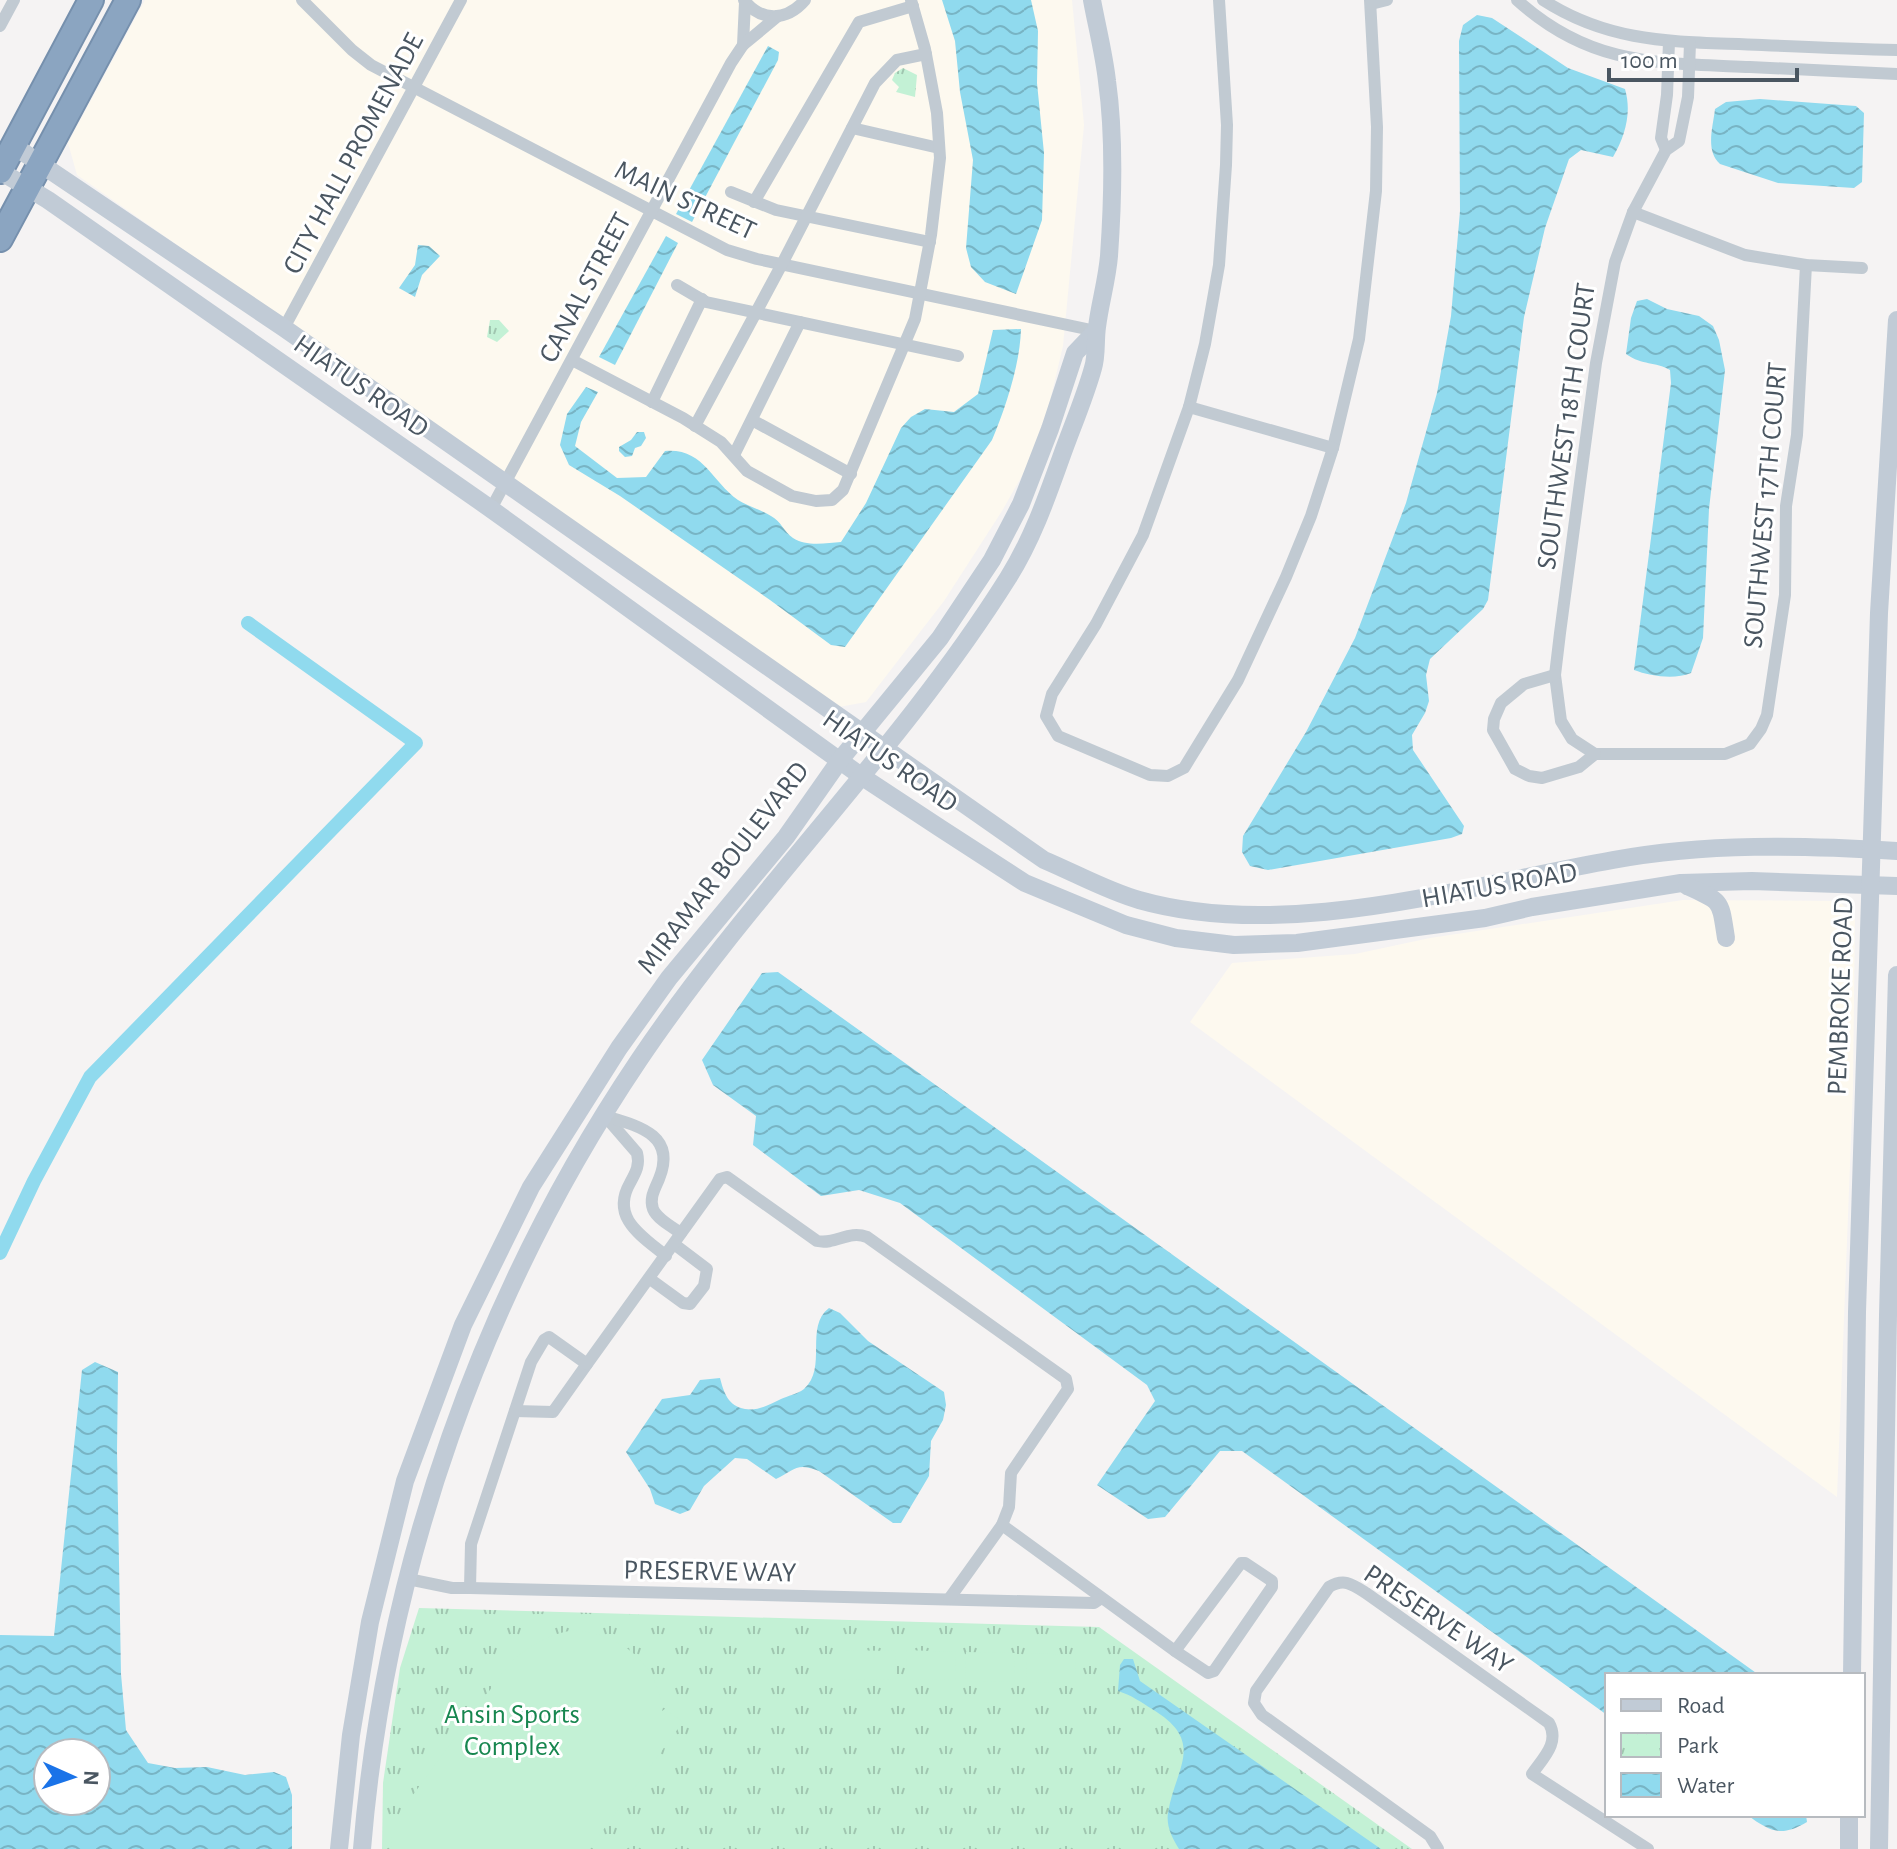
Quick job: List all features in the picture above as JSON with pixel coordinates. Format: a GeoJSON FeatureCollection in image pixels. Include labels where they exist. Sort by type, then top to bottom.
{"type":"FeatureCollection","features":[{"type":"Feature","properties":{"kind":"highway"},"geometry":{"type":"LineString","coordinates":[[0,171],[91,0]]}},
{"type":"Feature","properties":{"kind":"highway"},"geometry":{"type":"LineString","coordinates":[[0,239],[128,0]]}},
{"type":"Feature","properties":{"kind":"main road","name":"MIRAMAR BOULEVARD"},"geometry":{"type":"LineString","coordinates":[[362,1849],[375,1742],[398,1618],[435,1481],[493,1322],[554,1201],[639,1060],[728,939],[958,652],[1011,574],[1039,518],[1094,364],[1096,331],[1109,262],[1112,183],[1108,85],[1092,0]]}},
{"type":"Feature","properties":{"kind":"main road","name":"HIATUS ROAD"},"geometry":{"type":"LineString","coordinates":[[14,146],[284,328],[1044,860],[1138,900],[1241,915],[1312,911],[1369,906],[1614,860],[1690,850],[1897,851]]}},
{"type":"Feature","properties":{"kind":"main road","name":"HIATUS ROAD"},"geometry":{"type":"LineString","coordinates":[[0,171],[491,509],[861,776],[1025,883],[1126,925],[1176,938],[1234,945],[1315,940],[1485,918],[1532,907],[1681,883],[1752,881],[1897,886]]}},
{"type":"Feature","properties":{"kind":"main road","name":"PEMBROKE ROAD"},"geometry":{"type":"LineString","coordinates":[[1852,1673],[1857,1312],[1879,613],[1897,320]]}},
{"type":"Feature","properties":{"kind":"main road","name":"MIRAMAR BOULEVARD"},"geometry":{"type":"LineString","coordinates":[[339,1849],[351,1735],[373,1609],[405,1481],[466,1320],[531,1187],[619,1048],[669,978],[786,837],[840,760],[940,638],[992,560],[1021,504],[1075,353],[1096,331]]}},
{"type":"Feature","properties":{"kind":"main road"},"geometry":{"type":"LineString","coordinates":[[1681,883],[1711,897],[1723,910],[1726,938]]}},
{"type":"Feature","properties":{"kind":"main road"},"geometry":{"type":"LineString","coordinates":[[1312,911],[1315,940]]}},
{"type":"Feature","properties":{"kind":"main road","name":"PEMBROKE ROAD"},"geometry":{"type":"LineString","coordinates":[[1879,1849],[1872,1737],[1897,975]]}},
{"type":"Feature","properties":{"kind":"main road"},"geometry":{"type":"LineString","coordinates":[[1857,1312],[1888,1315]]}},
{"type":"Feature","properties":{"kind":"main road"},"geometry":{"type":"LineString","coordinates":[[1849,1817],[1849,1849]]}},
{"type":"Feature","properties":{"kind":"street"},"geometry":{"type":"LineString","coordinates":[[0,26],[12,0]]}},
{"type":"Feature","properties":{"kind":"street","name":"MAIN STREET"},"geometry":{"type":"LineString","coordinates":[[302,0],[371,65],[727,250],[1096,331]]}},
{"type":"Feature","properties":{"kind":"street","name":"CITY HALL PROMENADE"},"geometry":{"type":"LineString","coordinates":[[284,328],[461,0]]}},
{"type":"Feature","properties":{"kind":"street","name":"CANAL STREET"},"geometry":{"type":"LineString","coordinates":[[491,509],[743,45],[778,16],[794,10],[805,0]]}},
{"type":"Feature","properties":{"kind":"street"},"geometry":{"type":"LineString","coordinates":[[1219,0],[1227,125],[1219,265],[1205,344],[1189,407],[1143,535],[1096,624],[1052,694],[1046,716],[1058,736],[1150,775],[1168,776],[1184,768],[1238,680],[1311,516],[1333,448],[1359,339],[1376,191],[1377,127],[1370,2],[1387,0]]}},
{"type":"Feature","properties":{"kind":"street"},"geometry":{"type":"LineString","coordinates":[[1517,0],[1538,19],[1567,38],[1629,59],[1668,64],[1897,74]]}},
{"type":"Feature","properties":{"kind":"street"},"geometry":{"type":"LineString","coordinates":[[1543,0],[1566,15],[1596,27],[1669,42],[1897,50]]}},
{"type":"Feature","properties":{"kind":"street","name":"CANAL STREET"},"geometry":{"type":"LineString","coordinates":[[743,45],[744,1]]}},
{"type":"Feature","properties":{"kind":"street"},"geometry":{"type":"LineString","coordinates":[[744,1],[758,13],[778,16]]}},
{"type":"Feature","properties":{"kind":"street"},"geometry":{"type":"LineString","coordinates":[[572,360],[721,442],[747,471],[780,490],[816,501],[832,500],[843,490],[851,474],[906,344],[915,319],[930,242],[939,148],[937,113],[912,3],[859,22],[754,202]]}},
{"type":"Feature","properties":{"kind":"street","name":"SOUTHWEST 18TH COURT"},"geometry":{"type":"LineString","coordinates":[[1666,150],[1661,138],[1667,95],[1669,42]]}},
{"type":"Feature","properties":{"kind":"street","name":"SOUTHWEST 18TH COURT"},"geometry":{"type":"LineString","coordinates":[[1595,754],[1572,739],[1561,721],[1555,675],[1596,363],[1615,262],[1633,212],[1666,150],[1679,141],[1684,124],[1690,43]]}},
{"type":"Feature","properties":{"kind":"street"},"geometry":{"type":"LineString","coordinates":[[1815,71],[1817,48]]}},
{"type":"Feature","properties":{"kind":"street"},"geometry":{"type":"LineString","coordinates":[[695,426],[875,83],[897,60],[926,54]]}},
{"type":"Feature","properties":{"kind":"street"},"geometry":{"type":"LineString","coordinates":[[852,128],[939,148]]}},
{"type":"Feature","properties":{"kind":"street"},"geometry":{"type":"LineString","coordinates":[[731,192],[776,210],[930,242]]}},
{"type":"Feature","properties":{"kind":"street"},"geometry":{"type":"LineString","coordinates":[[1633,212],[1745,255],[1806,265],[1862,268]]}},
{"type":"Feature","properties":{"kind":"street","name":"SOUTHWEST 17TH COURT"},"geometry":{"type":"LineString","coordinates":[[1595,754],[1725,754],[1750,744],[1761,729],[1767,715],[1785,595],[1786,506],[1797,435],[1806,265]]}},
{"type":"Feature","properties":{"kind":"street"},"geometry":{"type":"LineString","coordinates":[[677,285],[702,299],[755,313],[958,356]]}},
{"type":"Feature","properties":{"kind":"street"},"geometry":{"type":"LineString","coordinates":[[652,402],[702,299]]}},
{"type":"Feature","properties":{"kind":"street"},"geometry":{"type":"LineString","coordinates":[[734,455],[800,322]]}},
{"type":"Feature","properties":{"kind":"street"},"geometry":{"type":"LineString","coordinates":[[1189,407],[1333,448]]}},
{"type":"Feature","properties":{"kind":"street"},"geometry":{"type":"LineString","coordinates":[[752,420],[851,474]]}},
{"type":"Feature","properties":{"kind":"street"},"geometry":{"type":"LineString","coordinates":[[1555,675],[1524,684],[1501,703],[1493,730],[1515,769],[1529,776],[1542,778],[1579,767],[1595,754]]}},
{"type":"Feature","properties":{"kind":"street"},"geometry":{"type":"LineString","coordinates":[[605,1116],[637,1153],[639,1160],[624,1194],[623,1208],[628,1221],[674,1244],[707,1269],[704,1286],[690,1304],[683,1303],[650,1279]]}},
{"type":"Feature","properties":{"kind":"street"},"geometry":{"type":"LineString","coordinates":[[605,1116],[641,1127],[662,1148],[664,1163],[652,1192],[653,1208],[674,1244]]}},
{"type":"Feature","properties":{"kind":"street"},"geometry":{"type":"LineString","coordinates":[[515,1411],[553,1412],[720,1179],[727,1177],[817,1241],[834,1241],[848,1234],[867,1237],[1066,1379],[1068,1389],[1011,1473],[1009,1507],[1002,1525],[949,1599]]}},
{"type":"Feature","properties":{"kind":"street"},"geometry":{"type":"LineString","coordinates":[[470,1588],[471,1544],[531,1362],[549,1337],[587,1364]]}},
{"type":"Feature","properties":{"kind":"street"},"geometry":{"type":"LineString","coordinates":[[1002,1525],[1100,1599],[1202,1671],[1208,1673],[1214,1671],[1272,1587],[1272,1581],[1245,1563],[1237,1566],[1175,1651]]}},
{"type":"Feature","properties":{"kind":"street","name":"PRESERVE WAY"},"geometry":{"type":"LineString","coordinates":[[408,1579],[452,1588],[1094,1603],[1100,1599]]}},
{"type":"Feature","properties":{"kind":"street","name":"PRESERVE WAY"},"geometry":{"type":"LineString","coordinates":[[1438,1849],[1430,1836],[1262,1715],[1254,1703],[1256,1691],[1329,1587],[1337,1582],[1348,1581],[1549,1723],[1554,1732],[1553,1743],[1532,1774],[1648,1849]]}},
{"type":"Feature","properties":{"kind":"shaded area"},"geometry":{"type":"Polygon","coordinates":[[[145,0],[1072,0],[1084,125],[1063,346],[1049,405],[1027,467],[1002,511],[944,601],[866,702],[839,707],[77,175],[68,143],[145,0]]]}},
{"type":"Feature","properties":{"kind":"shaded area"},"geometry":{"type":"Polygon","coordinates":[[[1683,900],[1839,901],[1855,917],[1853,1088],[1837,1497],[1190,1022],[1232,963],[1355,954],[1430,938],[1683,900]]]}},
{"type":"Feature","properties":{"kind":"green space"},"geometry":{"type":"Polygon","coordinates":[[[903,68],[917,75],[915,97],[896,92],[899,87],[892,80],[895,73],[903,68]]]}},
{"type":"Feature","properties":{"kind":"green space"},"geometry":{"type":"Polygon","coordinates":[[[490,320],[499,320],[509,331],[497,342],[487,337],[490,320]]]}},
{"type":"Feature","properties":{"kind":"green space","name":"Ansin Sports Complex"},"geometry":{"type":"Polygon","coordinates":[[[419,1608],[1099,1627],[1412,1849],[382,1849],[383,1783],[400,1668],[419,1608]]]}},
{"type":"Feature","properties":{"kind":"green space"},"geometry":{"type":"Polygon","coordinates":[[[574,1630],[607,1638],[634,1654],[653,1679],[662,1711],[665,1709],[683,1722],[589,1849],[392,1849],[391,1840],[399,1814],[509,1664],[539,1642],[574,1630]]]}},
{"type":"Feature","properties":{"kind":"green space"},"geometry":{"type":"Polygon","coordinates":[[[838,1650],[896,1651],[895,1680],[838,1679],[838,1650]]]}},
{"type":"Feature","properties":{"kind":"green space"},"geometry":{"type":"Polygon","coordinates":[[[907,1650],[956,1652],[955,1680],[906,1679],[907,1650]]]}},
{"type":"Feature","properties":{"kind":"green space"},"geometry":{"type":"Polygon","coordinates":[[[966,1652],[1015,1653],[1014,1682],[965,1681],[966,1652]]]}},
{"type":"Feature","properties":{"kind":"green space"},"geometry":{"type":"Polygon","coordinates":[[[1027,1653],[1076,1655],[1075,1683],[1026,1682],[1027,1653]]]}},
{"type":"Feature","properties":{"kind":"water"},"geometry":{"type":"Polygon","coordinates":[[[942,0],[1031,0],[1038,31],[1037,83],[1044,153],[1042,220],[1016,294],[985,282],[971,267],[966,248],[973,160],[960,92],[955,41],[942,0]]]}},
{"type":"Feature","properties":{"kind":"water"},"geometry":{"type":"Polygon","coordinates":[[[1477,15],[1492,18],[1568,68],[1625,89],[1628,107],[1624,133],[1613,157],[1581,150],[1569,159],[1545,228],[1524,317],[1488,600],[1483,609],[1430,659],[1426,675],[1429,701],[1412,735],[1413,750],[1464,826],[1462,834],[1268,870],[1250,866],[1242,852],[1243,836],[1306,732],[1355,638],[1406,503],[1437,393],[1451,316],[1460,211],[1459,41],[1463,25],[1477,15]]]}},
{"type":"Feature","properties":{"kind":"water"},"geometry":{"type":"Polygon","coordinates":[[[768,46],[779,52],[778,60],[692,222],[676,214],[768,46]]]}},
{"type":"Feature","properties":{"kind":"water"},"geometry":{"type":"Polygon","coordinates":[[[1760,99],[1856,106],[1864,113],[1862,182],[1854,188],[1778,183],[1720,164],[1711,145],[1715,109],[1726,102],[1760,99]]]}},
{"type":"Feature","properties":{"kind":"water"},"geometry":{"type":"Polygon","coordinates":[[[666,236],[678,243],[615,365],[599,357],[666,236]]]}},
{"type":"Feature","properties":{"kind":"water"},"geometry":{"type":"Polygon","coordinates":[[[418,245],[429,246],[440,256],[422,275],[415,297],[399,288],[415,265],[418,245]]]}},
{"type":"Feature","properties":{"kind":"water"},"geometry":{"type":"Polygon","coordinates":[[[1647,299],[1667,309],[1699,316],[1713,326],[1725,370],[1709,509],[1703,638],[1691,673],[1670,677],[1634,670],[1671,383],[1670,370],[1626,354],[1631,318],[1637,301],[1647,299]]]}},
{"type":"Feature","properties":{"kind":"water"},"geometry":{"type":"Polygon","coordinates":[[[1021,329],[1011,385],[992,440],[845,647],[831,645],[620,496],[569,465],[560,445],[567,414],[586,387],[598,392],[581,422],[575,446],[617,478],[646,477],[665,451],[678,451],[698,460],[738,500],[774,518],[798,541],[823,544],[841,542],[866,503],[901,428],[911,417],[925,409],[954,412],[978,394],[993,330],[1021,329]]]}},
{"type":"Feature","properties":{"kind":"water"},"geometry":{"type":"Polygon","coordinates":[[[637,432],[644,432],[646,438],[641,446],[635,448],[632,456],[625,457],[619,447],[637,432]]]}},
{"type":"Feature","properties":{"kind":"water"},"geometry":{"type":"Polygon","coordinates":[[[778,972],[1756,1673],[1605,1673],[1605,1714],[1242,1451],[1220,1451],[1165,1517],[1148,1519],[1097,1485],[1155,1401],[1147,1385],[900,1203],[859,1190],[821,1196],[753,1145],[756,1116],[713,1085],[702,1060],[762,973],[778,972]]]}},
{"type":"Feature","properties":{"kind":"water"},"geometry":{"type":"Polygon","coordinates":[[[829,1308],[840,1313],[868,1341],[944,1392],[946,1405],[943,1420],[931,1441],[929,1476],[901,1523],[893,1523],[819,1471],[800,1467],[776,1479],[747,1459],[735,1458],[704,1486],[690,1510],[680,1514],[655,1504],[650,1489],[626,1452],[662,1399],[690,1395],[700,1380],[720,1378],[731,1402],[745,1409],[763,1407],[802,1391],[815,1370],[818,1326],[829,1308]]]}},
{"type":"Feature","properties":{"kind":"water"},"geometry":{"type":"Polygon","coordinates":[[[95,1362],[118,1372],[121,1674],[126,1730],[148,1763],[175,1768],[207,1767],[245,1775],[274,1772],[286,1777],[292,1795],[292,1849],[0,1849],[0,1635],[54,1636],[82,1370],[95,1362]]]}},
{"type":"Feature","properties":{"kind":"water"},"geometry":{"type":"Polygon","coordinates":[[[1124,1659],[1133,1659],[1140,1681],[1381,1849],[1179,1849],[1170,1832],[1168,1818],[1181,1769],[1183,1745],[1179,1733],[1169,1721],[1140,1701],[1118,1691],[1120,1665],[1124,1659]]]}},
{"type":"Feature","properties":{"kind":"water"},"geometry":{"type":"Polygon","coordinates":[[[1750,1817],[1806,1817],[1807,1822],[1782,1831],[1762,1825],[1750,1817]]]}},
{"type":"Feature","properties":{"kind":"waterway"},"geometry":{"type":"LineString","coordinates":[[0,1253],[34,1181],[90,1077],[416,743],[248,623]]}}]}
